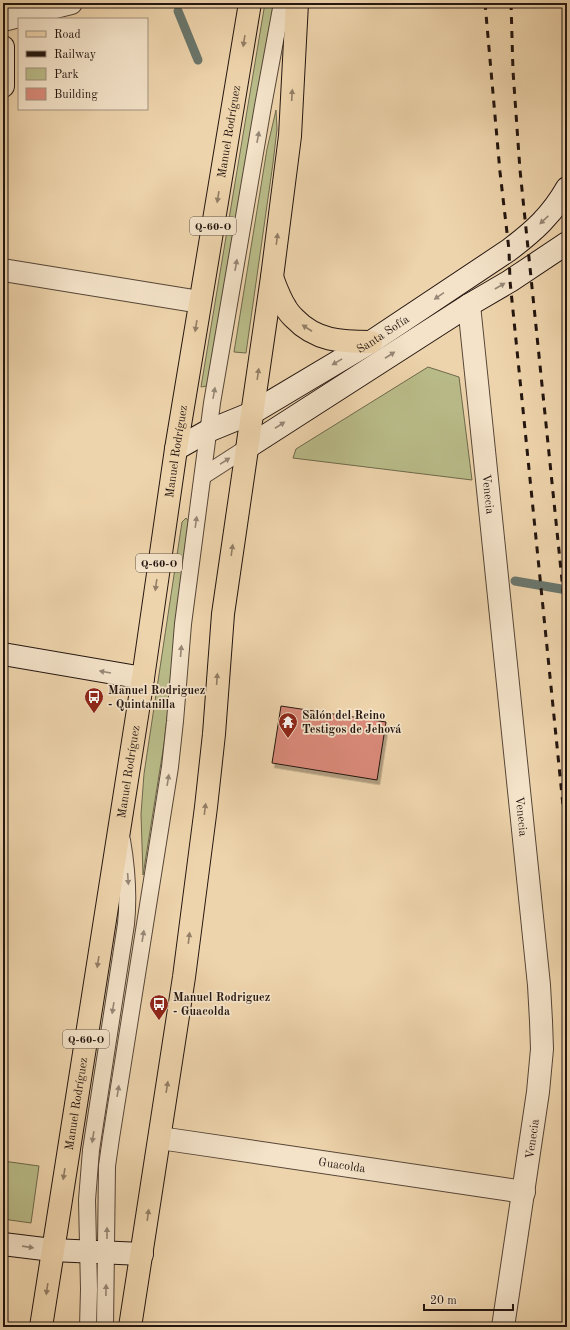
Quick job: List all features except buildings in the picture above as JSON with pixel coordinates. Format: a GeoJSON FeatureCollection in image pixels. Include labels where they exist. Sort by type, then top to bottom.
{"type":"FeatureCollection","features":[{"type":"Feature","properties":{"kind":"main road","name":"Manuel Rodríguez"},"geometry":{"type":"LineString","coordinates":[[41,1327],[143,678],[176,449],[250,3]]}},
{"type":"Feature","properties":{"kind":"main road"},"geometry":{"type":"LineString","coordinates":[[130,1327],[185,969],[214,734],[223,614],[272,277],[290,136],[297,3]]}},
{"type":"Feature","properties":{"kind":"main road"},"geometry":{"type":"LineString","coordinates":[[272,277],[287,310],[303,327],[318,335],[335,340],[371,342]]}},
{"type":"Feature","properties":{"kind":"street"},"geometry":{"type":"LineString","coordinates":[[3,20],[71,3]]}},
{"type":"Feature","properties":{"kind":"street"},"geometry":{"type":"LineString","coordinates":[[3,48],[3,86]]}},
{"type":"Feature","properties":{"kind":"street","name":"Santa Sofía"},"geometry":{"type":"LineString","coordinates":[[176,449],[208,431],[252,412],[371,342],[509,250],[527,236],[550,214],[567,188]]}},
{"type":"Feature","properties":{"kind":"street","name":"Santa Sofía"},"geometry":{"type":"LineString","coordinates":[[248,447],[567,243]]}},
{"type":"Feature","properties":{"kind":"street"},"geometry":{"type":"LineString","coordinates":[[3,270],[200,302]]}},
{"type":"Feature","properties":{"kind":"street","name":"Venecia"},"geometry":{"type":"LineString","coordinates":[[469,305],[542,1021],[542,1049],[538,1092],[503,1327]]}},
{"type":"Feature","properties":{"kind":"street"},"geometry":{"type":"LineString","coordinates":[[3,654],[143,678]]}},
{"type":"Feature","properties":{"kind":"street","name":"Guacolda"},"geometry":{"type":"LineString","coordinates":[[160,1138],[524,1192]]}},
{"type":"Feature","properties":{"kind":"street"},"geometry":{"type":"LineString","coordinates":[[3,1244],[52,1250],[142,1254]]}},
{"type":"Feature","properties":{"kind":"lane"},"geometry":{"type":"LineString","coordinates":[[88,1327],[107,1166],[170,767],[183,624],[212,403],[282,3]]}},
{"type":"Feature","properties":{"kind":"lane"},"geometry":{"type":"LineString","coordinates":[[203,476],[248,447]]}},
{"type":"Feature","properties":{"kind":"lane"},"geometry":{"type":"LineString","coordinates":[[105,1327],[98,1252],[87,1200],[91,1150],[128,903],[128,877],[119,827]]}},
{"type":"Feature","properties":{"kind":"green space"},"geometry":{"type":"Polygon","coordinates":[[[265,3],[274,3],[213,385],[201,387],[265,3]]]}},
{"type":"Feature","properties":{"kind":"green space"},"geometry":{"type":"Polygon","coordinates":[[[276,110],[277,129],[273,163],[246,353],[234,352],[267,149],[276,110]]]}},
{"type":"Feature","properties":{"kind":"green space"},"geometry":{"type":"Polygon","coordinates":[[[428,367],[459,377],[472,480],[293,458],[296,449],[428,367]]]}},
{"type":"Feature","properties":{"kind":"green space"},"geometry":{"type":"Polygon","coordinates":[[[186,518],[190,523],[164,744],[143,875],[141,814],[144,774],[182,522],[186,518]]]}},
{"type":"Feature","properties":{"kind":"green space"},"geometry":{"type":"Polygon","coordinates":[[[3,1161],[39,1166],[31,1223],[3,1219],[3,1161]]]}},
{"type":"Feature","properties":{"kind":"waterway"},"geometry":{"type":"LineString","coordinates":[[178,11],[198,60]]}},
{"type":"Feature","properties":{"kind":"waterway"},"geometry":{"type":"LineString","coordinates":[[515,581],[567,590]]}},
{"type":"Feature","properties":{"kind":"railway"},"geometry":{"type":"LineString","coordinates":[[485,3],[500,172],[509,250],[510,281],[567,845]]}},
{"type":"Feature","properties":{"kind":"railway"},"geometry":{"type":"LineString","coordinates":[[511,3],[513,71],[520,170],[567,629]]}},
{"type":"Feature","properties":{"kind":"place","name":"Manuel Rodriguez - Quintanilla"},"geometry":{"type":"Point","coordinates":[94,714]}},
{"type":"Feature","properties":{"kind":"place","name":"Salón del Reino Testigos de Jehová"},"geometry":{"type":"Point","coordinates":[288,739]}},
{"type":"Feature","properties":{"kind":"place","name":"Manuel Rodriguez - Guacolda"},"geometry":{"type":"Point","coordinates":[159,1021]}}]}
